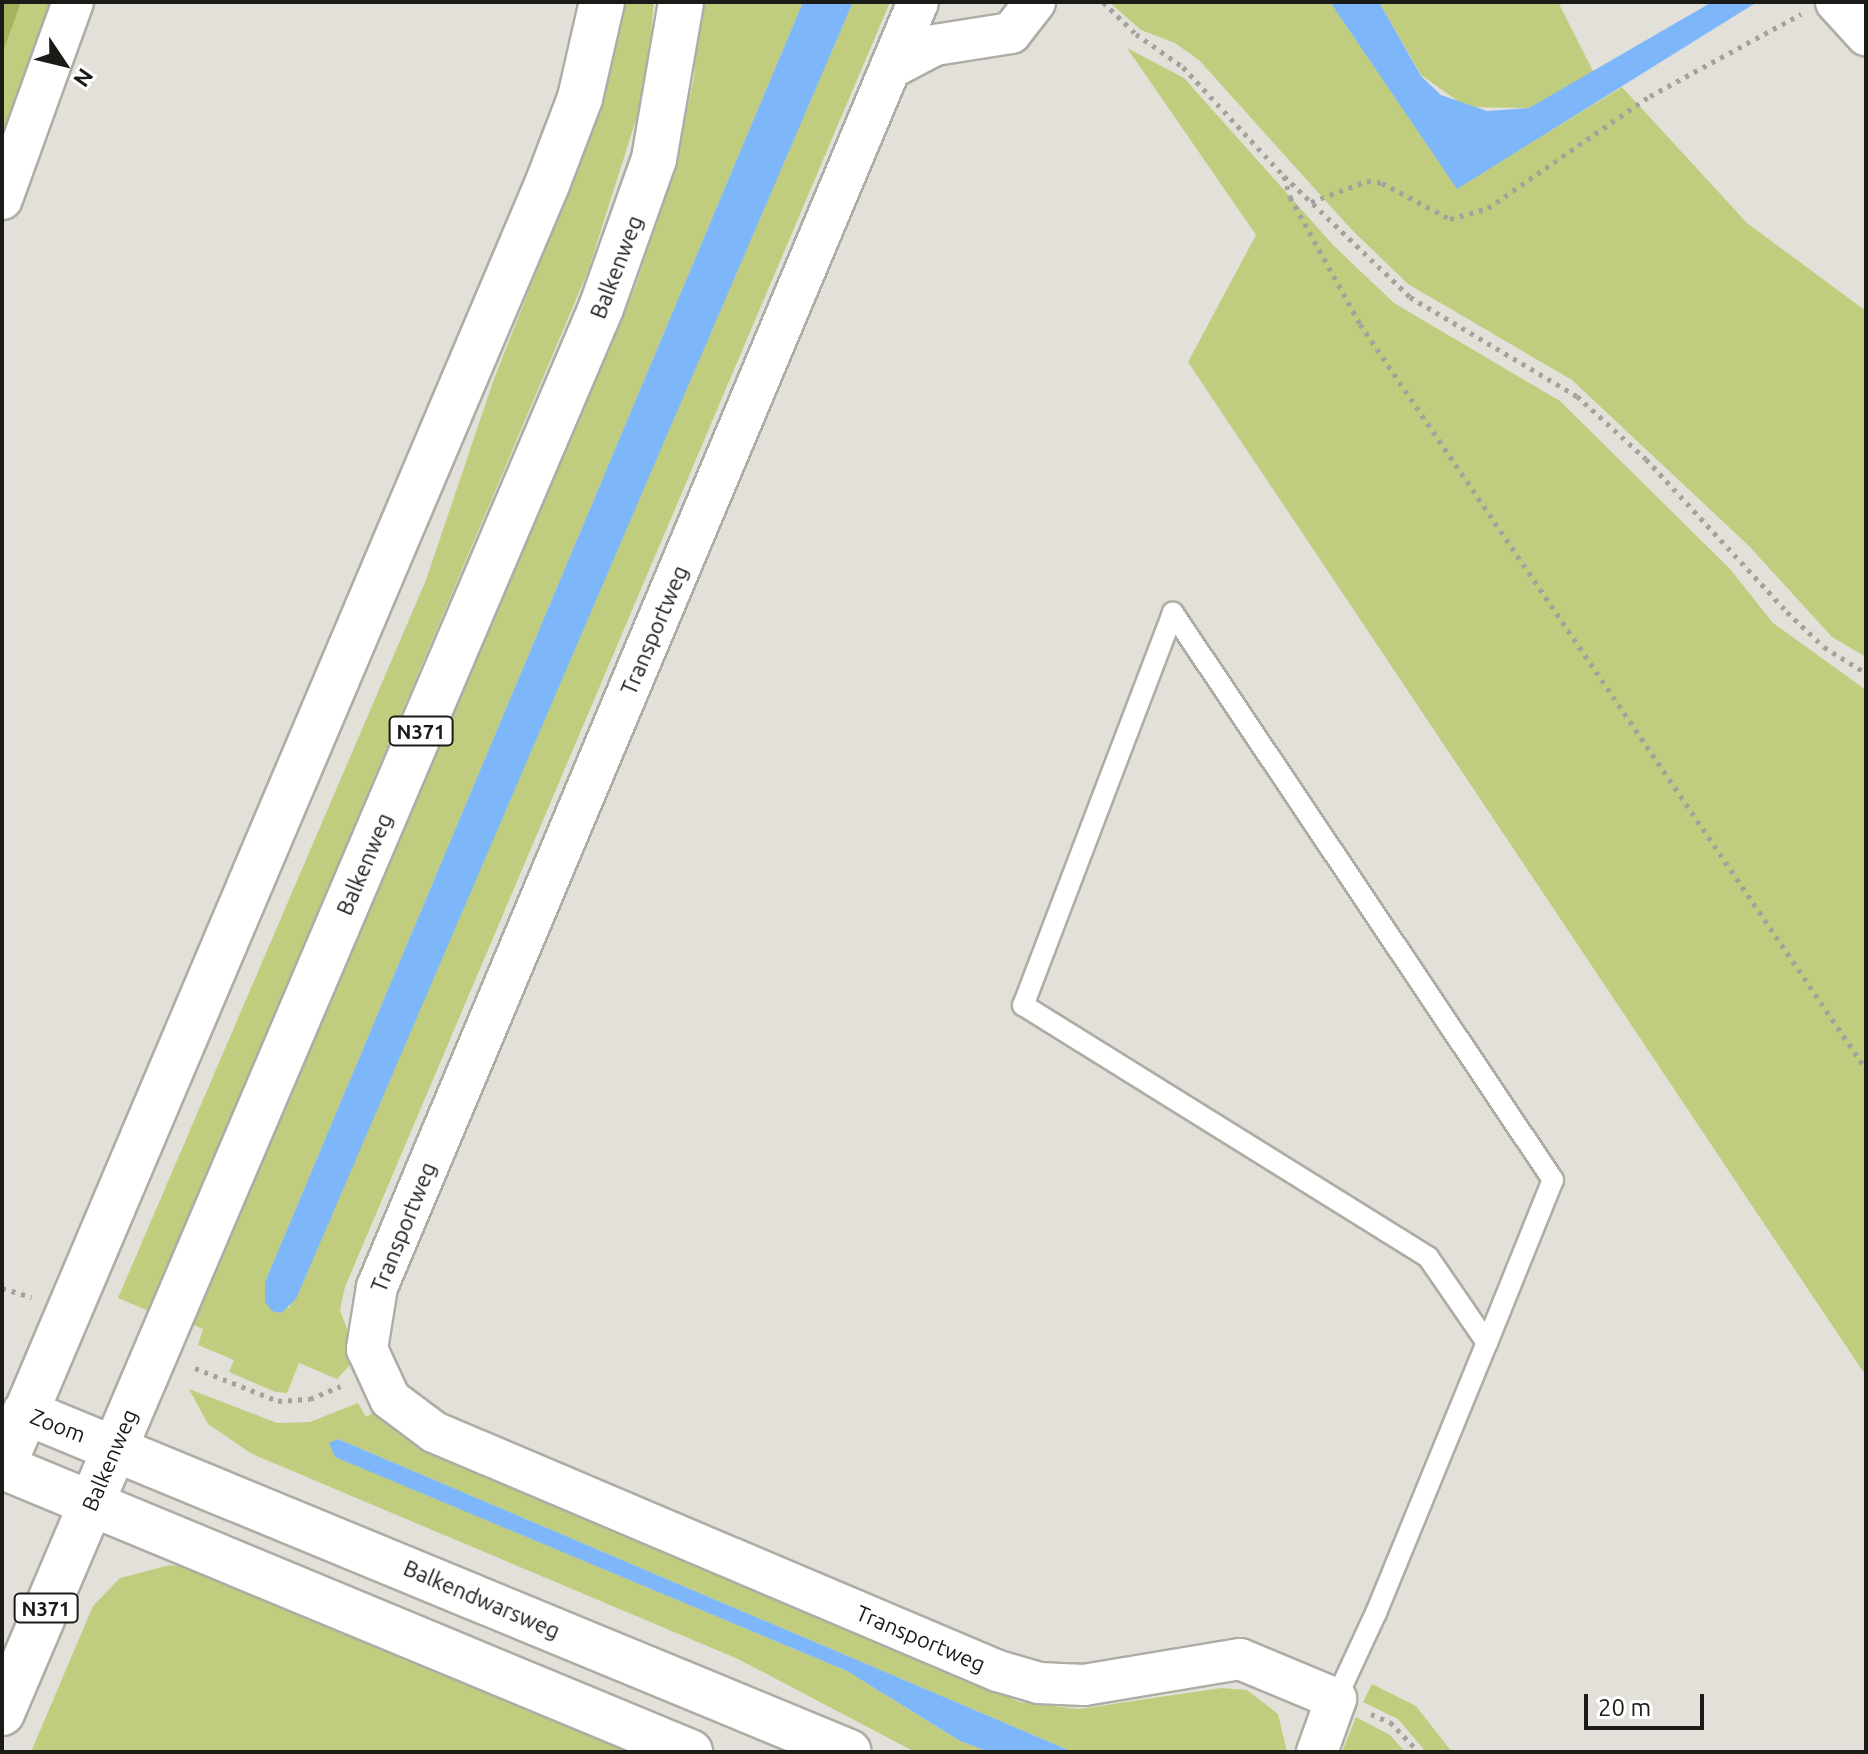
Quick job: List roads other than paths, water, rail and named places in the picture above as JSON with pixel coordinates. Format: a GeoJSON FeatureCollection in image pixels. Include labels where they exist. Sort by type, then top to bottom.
{"type":"FeatureCollection","features":[{"type":"Feature","properties":{"kind":"main road"},"geometry":{"type":"LineString","coordinates":[[602,2],[580,98],[557,160],[14,1408],[2,1467],[690,1752]]}},
{"type":"Feature","properties":{"kind":"main road","name":"Balkenweg"},"geometry":{"type":"LineString","coordinates":[[2,1713],[601,308],[654,159],[681,2]]}},
{"type":"Feature","properties":{"kind":"main road","name":"Zoom"},"geometry":{"type":"LineString","coordinates":[[14,1408],[115,1446]]}},
{"type":"Feature","properties":{"kind":"main road","name":"Balkendwarsweg"},"geometry":{"type":"LineString","coordinates":[[115,1446],[849,1752]]}},
{"type":"Feature","properties":{"kind":"street"},"geometry":{"type":"LineString","coordinates":[[2,199],[73,2]]}},
{"type":"Feature","properties":{"kind":"street","name":"Transportweg"},"geometry":{"type":"LineString","coordinates":[[918,2],[377,1287],[367,1349],[390,1399],[434,1432],[998,1671],[1039,1683],[1084,1685],[1240,1659],[1336,1699]]}},
{"type":"Feature","properties":{"kind":"street"},"geometry":{"type":"LineString","coordinates":[[891,68],[935,45],[1011,33],[1035,2]]}},
{"type":"Feature","properties":{"kind":"street"},"geometry":{"type":"LineString","coordinates":[[1822,6],[1866,35]]}},
{"type":"Feature","properties":{"kind":"street"},"geometry":{"type":"LineString","coordinates":[[1317,1752],[1336,1699]]}},
{"type":"Feature","properties":{"kind":"lane"},"geometry":{"type":"LineString","coordinates":[[1336,1699],[1487,1343],[1553,1180],[1173,613],[1023,1005],[1428,1257],[1487,1343]]}},
{"type":"Feature","properties":{"kind":"water"},"geometry":{"type":"Polygon","coordinates":[[[803,2],[853,2],[296,1299],[281,1313],[272,1311],[265,1302],[265,1282],[803,2]]]}},
{"type":"Feature","properties":{"kind":"water"},"geometry":{"type":"Polygon","coordinates":[[[1330,2],[1379,2],[1421,76],[1441,95],[1487,111],[1529,108],[1712,2],[1757,2],[1457,189],[1330,2]]]}},
{"type":"Feature","properties":{"kind":"water"},"geometry":{"type":"Polygon","coordinates":[[[338,1439],[1073,1752],[989,1752],[960,1741],[847,1671],[335,1457],[329,1443],[338,1439]]]}}]}
